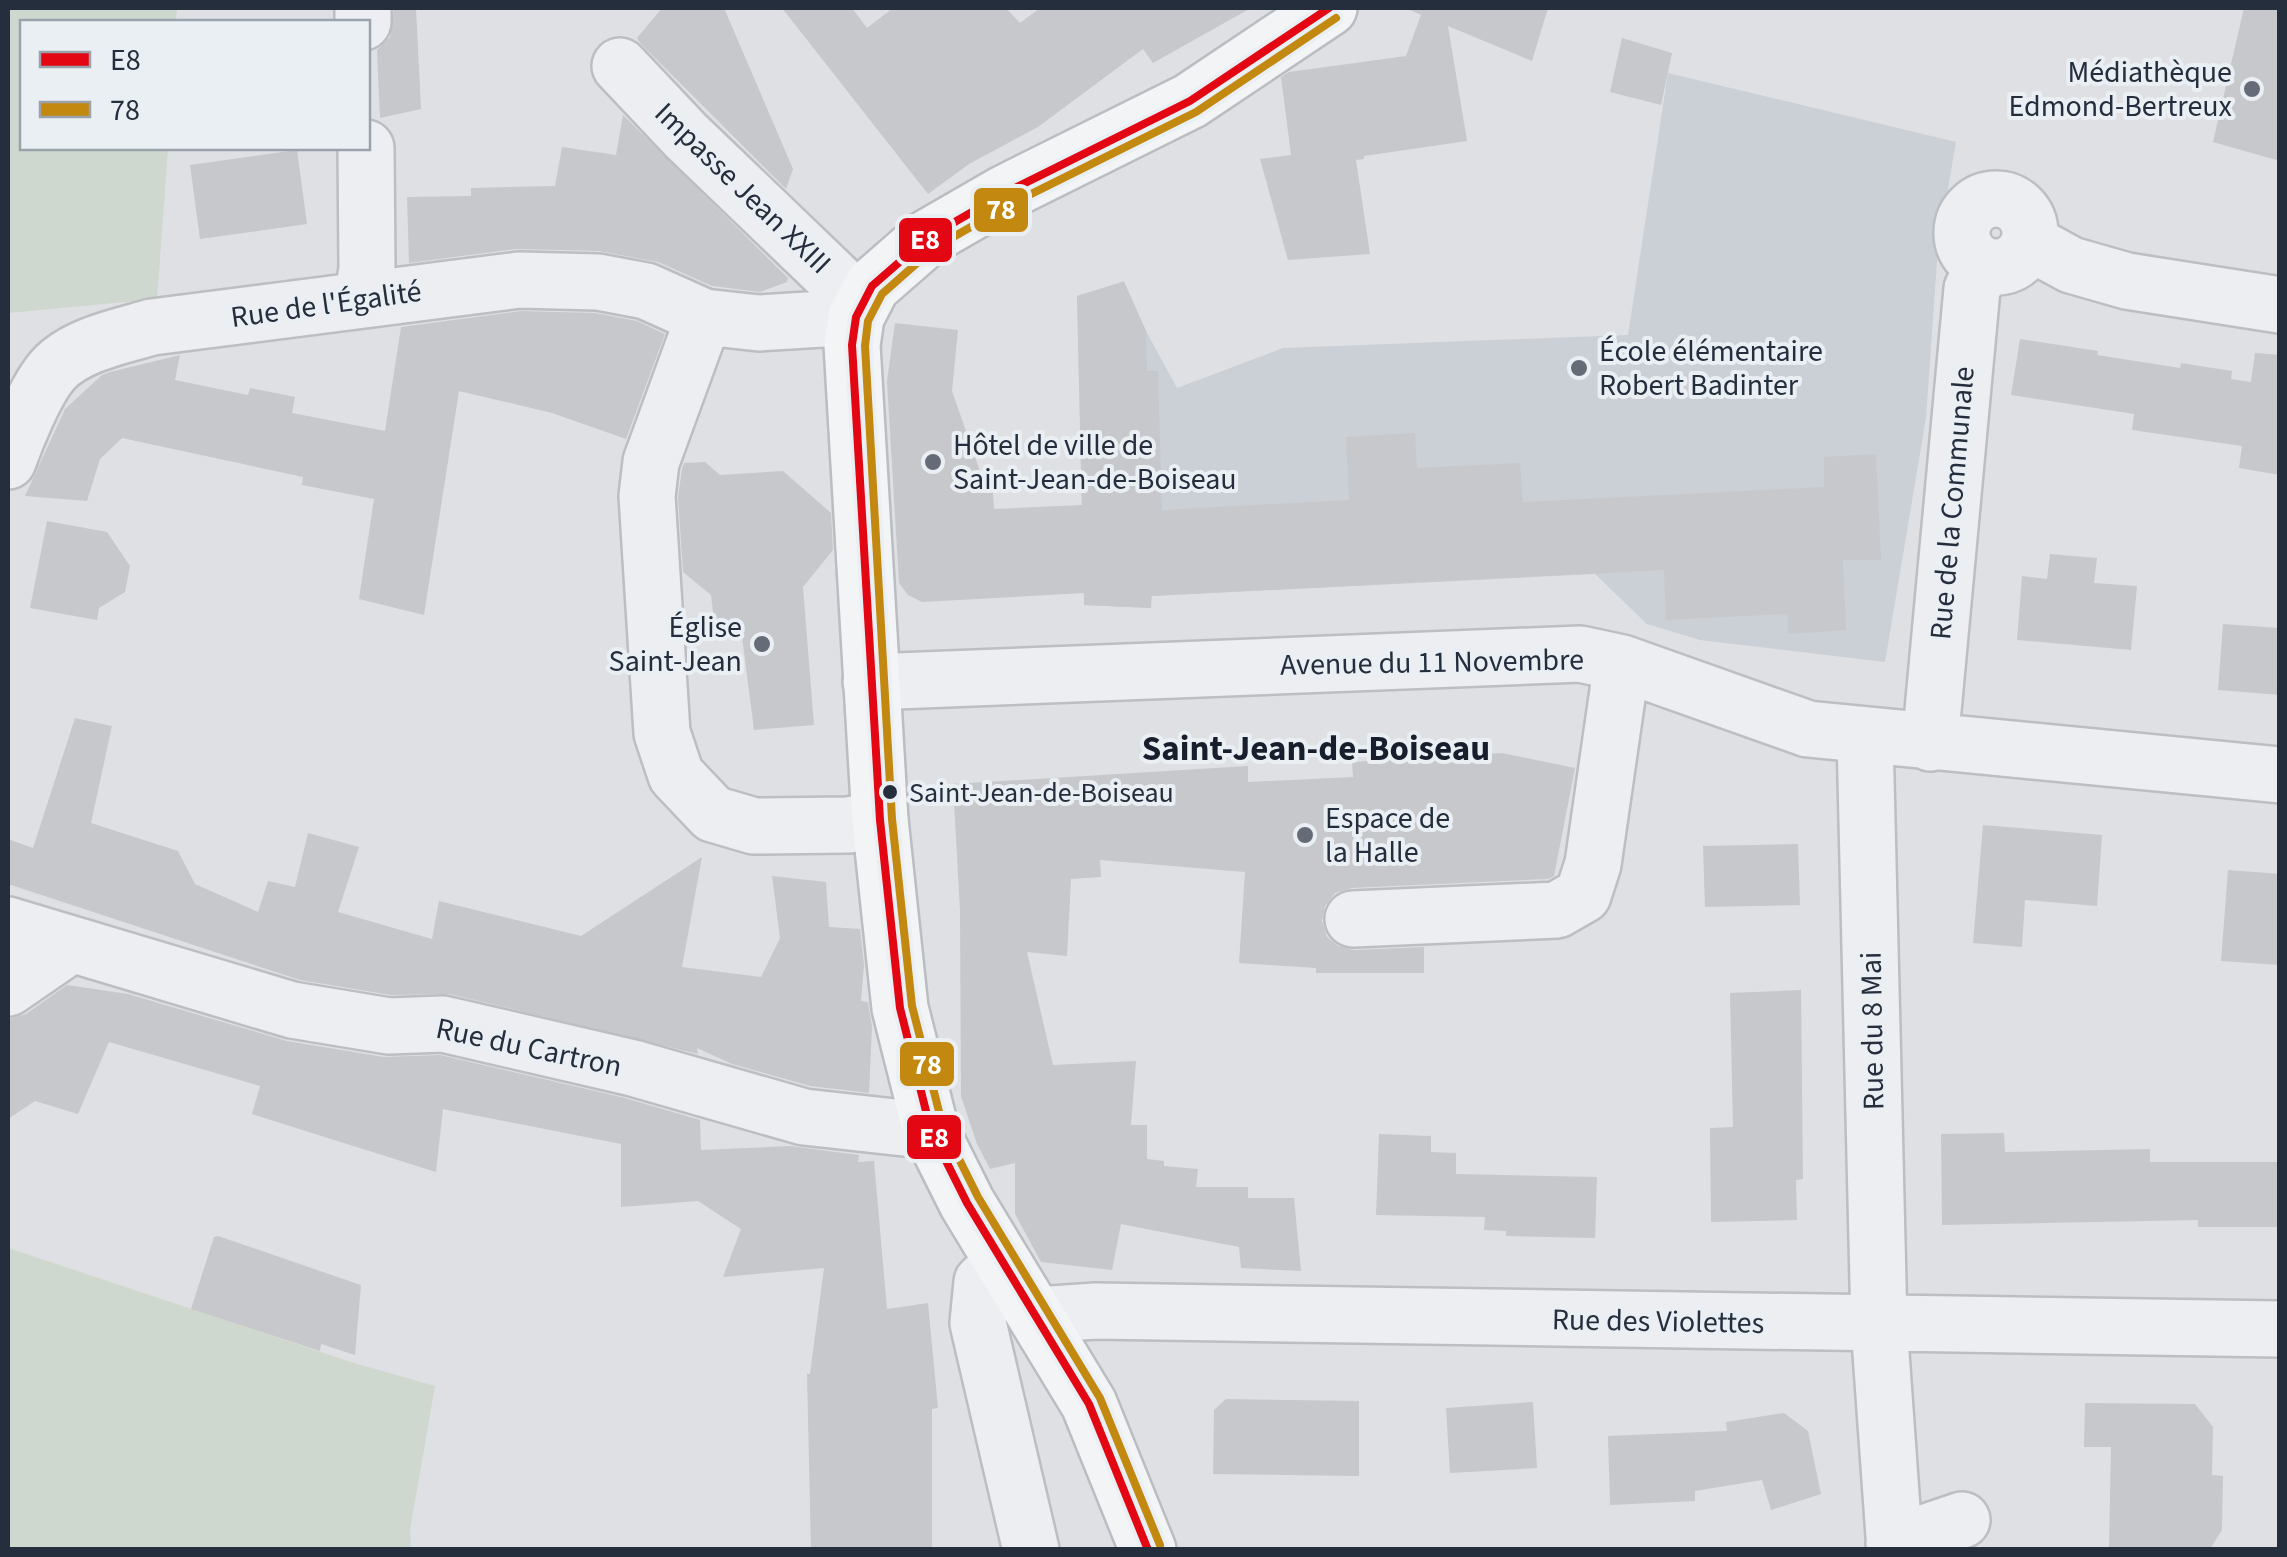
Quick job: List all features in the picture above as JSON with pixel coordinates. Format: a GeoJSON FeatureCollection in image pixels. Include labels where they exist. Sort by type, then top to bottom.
{"type":"FeatureCollection","features":[{"type":"Feature","properties":{"kind":"main road"},"geometry":{"type":"LineString","coordinates":[[1148,1550],[1089,1404],[1002,1263],[931,1131],[900,1008],[880,820],[852,345],[856,317],[872,286],[926,238],[1005,193],[1190,101],[1329,8]]}},
{"type":"Feature","properties":{"kind":"street","name":"Impasse Jean XXIII"},"geometry":{"type":"LineString","coordinates":[[620,66],[686,136],[837,281],[856,317]]}},
{"type":"Feature","properties":{"kind":"street"},"geometry":{"type":"LineString","coordinates":[[362,300],[367,269],[366,150]]}},
{"type":"Feature","properties":{"kind":"street","name":"Rue de la Communale"},"geometry":{"type":"LineString","coordinates":[[1930,743],[1972,289],[2006,254],[2071,265],[2127,282],[2280,305]]}},
{"type":"Feature","properties":{"kind":"street","name":"Rue de l'Égalité"},"geometry":{"type":"LineString","coordinates":[[8,461],[18,432],[53,370],[94,343],[152,327],[519,280],[598,282],[646,290],[704,317],[759,323],[856,317]]}},
{"type":"Feature","properties":{"kind":"street"},"geometry":{"type":"LineString","coordinates":[[704,317],[651,462],[647,496],[662,733],[676,776],[713,814],[754,826],[848,826],[880,820]]}},
{"type":"Feature","properties":{"kind":"street","name":"Avenue du 11 Novembre"},"geometry":{"type":"LineString","coordinates":[[871,682],[1580,654],[1622,663],[1808,729],[2280,774]]}},
{"type":"Feature","properties":{"kind":"street"},"geometry":{"type":"LineString","coordinates":[[1353,919],[1557,910],[1583,895],[1593,864],[1622,663]]}},
{"type":"Feature","properties":{"kind":"street","name":"Rue du 8 Mai"},"geometry":{"type":"LineString","coordinates":[[1865,736],[1879,1325],[1894,1546]]}},
{"type":"Feature","properties":{"kind":"street","name":"Rue du Cartron"},"geometry":{"type":"LineString","coordinates":[[8,924],[292,1010],[388,1026],[443,1024],[633,1068],[804,1117],[931,1131]]}},
{"type":"Feature","properties":{"kind":"street"},"geometry":{"type":"LineString","coordinates":[[8,988],[72,944]]}},
{"type":"Feature","properties":{"kind":"street"},"geometry":{"type":"LineString","coordinates":[[1002,1263],[982,1282],[978,1324],[1031,1550]]}},
{"type":"Feature","properties":{"kind":"street","name":"Rue des Violettes"},"geometry":{"type":"LineString","coordinates":[[1036,1316],[1096,1311],[2280,1329]]}},
{"type":"Feature","properties":{"kind":"street"},"geometry":{"type":"LineString","coordinates":[[1894,1546],[1962,1520]]}},
{"type":"Feature","properties":{"kind":"shaded area"},"geometry":{"type":"Polygon","coordinates":[[[8,8],[177,8],[176,20],[20,20],[20,150],[168,150],[157,299],[8,313],[8,8]]]}},
{"type":"Feature","properties":{"kind":"shaded area","name":"École élémentaire Robert Badinter"},"geometry":{"type":"Polygon","coordinates":[[[1668,73],[1956,142],[1938,247],[1926,418],[1885,662],[1700,640],[1647,624],[1595,574],[1152,596],[1151,608],[1084,605],[1077,296],[1124,281],[1177,388],[1283,348],[1628,335],[1668,73]]]}},
{"type":"Feature","properties":{"kind":"shaded area"},"geometry":{"type":"Polygon","coordinates":[[[8,1248],[354,1363],[435,1386],[410,1530],[411,1549],[8,1549],[8,1248]]]}},
{"type":"Feature","properties":{"kind":"building"},"geometry":{"type":"Polygon","coordinates":[[[394,8],[416,8],[421,109],[380,118],[377,50],[390,37],[394,8]]]}},
{"type":"Feature","properties":{"kind":"building"},"geometry":{"type":"Polygon","coordinates":[[[662,8],[724,8],[793,169],[786,189],[640,43],[637,38],[662,8]]]}},
{"type":"Feature","properties":{"kind":"building"},"geometry":{"type":"Polygon","coordinates":[[[782,8],[852,8],[867,28],[893,8],[1006,8],[1020,23],[1040,8],[1251,8],[1153,63],[1143,49],[1038,127],[969,164],[928,194],[782,8]]]}},
{"type":"Feature","properties":{"kind":"building"},"geometry":{"type":"Polygon","coordinates":[[[1406,8],[1548,8],[1532,61],[1448,26],[1467,141],[1356,160],[1370,254],[1288,260],[1260,159],[1291,155],[1281,77],[1289,72],[1406,56],[1421,15],[1406,8]]]}},
{"type":"Feature","properties":{"kind":"building","name":"Médiathèque Edmond-Bertreux"},"geometry":{"type":"Polygon","coordinates":[[[2244,8],[2280,8],[2280,161],[2213,142],[2244,8]]]}},
{"type":"Feature","properties":{"kind":"building"},"geometry":{"type":"Polygon","coordinates":[[[1622,38],[1672,53],[1661,105],[1610,92],[1622,38]]]}},
{"type":"Feature","properties":{"kind":"building"},"geometry":{"type":"Polygon","coordinates":[[[623,115],[788,278],[787,282],[760,292],[712,286],[658,262],[599,251],[515,249],[409,263],[407,197],[471,196],[471,188],[555,186],[562,147],[616,155],[623,115]]]}},
{"type":"Feature","properties":{"kind":"building"},"geometry":{"type":"Polygon","coordinates":[[[297,150],[307,224],[200,239],[190,165],[297,150]]]}},
{"type":"Feature","properties":{"kind":"building"},"geometry":{"type":"Polygon","coordinates":[[[1124,282],[1146,331],[1147,371],[1158,371],[1162,510],[1349,500],[1346,437],[1415,433],[1417,468],[1520,463],[1523,502],[1824,487],[1824,457],[1876,454],[1881,560],[1843,560],[1846,630],[1788,634],[1787,614],[1666,620],[1664,570],[1151,596],[1151,608],[1084,605],[1084,593],[922,602],[908,595],[899,583],[887,381],[895,323],[958,330],[952,391],[982,477],[992,476],[994,509],[1082,505],[1077,296],[1124,282]]]}},
{"type":"Feature","properties":{"kind":"building"},"geometry":{"type":"Polygon","coordinates":[[[521,311],[595,313],[637,321],[665,334],[626,439],[552,413],[459,391],[424,615],[359,599],[374,499],[302,485],[303,477],[122,438],[100,459],[87,501],[25,496],[65,409],[110,372],[180,355],[175,380],[248,395],[250,388],[295,397],[292,413],[385,431],[401,327],[521,311]]]}},
{"type":"Feature","properties":{"kind":"building"},"geometry":{"type":"Polygon","coordinates":[[[2020,339],[2180,368],[2181,363],[2232,371],[2231,379],[2251,382],[2255,353],[2280,355],[2280,475],[2239,468],[2242,446],[2132,430],[2134,414],[2011,395],[2020,339]]]}},
{"type":"Feature","properties":{"kind":"building","name":"Église Saint-Jean"},"geometry":{"type":"Polygon","coordinates":[[[705,462],[720,475],[783,471],[831,513],[833,550],[803,587],[814,725],[754,730],[740,621],[714,620],[711,595],[683,572],[678,497],[682,469],[684,463],[705,462]]]}},
{"type":"Feature","properties":{"kind":"building"},"geometry":{"type":"Polygon","coordinates":[[[47,521],[107,532],[130,566],[125,592],[99,608],[97,620],[30,608],[47,521]]]}},
{"type":"Feature","properties":{"kind":"building"},"geometry":{"type":"Polygon","coordinates":[[[2050,554],[2097,558],[2094,583],[2137,586],[2131,650],[2017,640],[2022,576],[2047,579],[2050,554]]]}},
{"type":"Feature","properties":{"kind":"building"},"geometry":{"type":"Polygon","coordinates":[[[2223,624],[2280,628],[2280,695],[2218,690],[2223,624]]]}},
{"type":"Feature","properties":{"kind":"building"},"geometry":{"type":"Polygon","coordinates":[[[75,718],[112,726],[91,823],[178,851],[195,884],[258,912],[268,881],[295,887],[308,833],[359,847],[338,912],[432,939],[439,901],[581,936],[702,857],[682,967],[761,977],[780,938],[772,876],[826,882],[829,927],[860,929],[864,965],[861,1001],[868,1002],[872,1027],[869,1093],[810,1086],[732,1064],[697,1048],[698,1054],[450,994],[391,995],[300,980],[8,884],[8,839],[33,848],[75,718]]]}},
{"type":"Feature","properties":{"kind":"building"},"geometry":{"type":"Polygon","coordinates":[[[1502,753],[1575,768],[1554,876],[1352,888],[1335,893],[1325,906],[1322,921],[1327,937],[1338,946],[1354,950],[1424,947],[1424,973],[1316,973],[1316,968],[1239,963],[1245,872],[1100,860],[1101,877],[1071,879],[1067,956],[1027,952],[1053,1065],[1136,1061],[1131,1125],[1147,1125],[1147,1159],[1164,1161],[1164,1166],[1198,1169],[1196,1187],[1248,1187],[1248,1198],[1294,1198],[1301,1271],[1241,1268],[1239,1247],[1121,1224],[1112,1270],[1041,1262],[1015,1214],[1015,1163],[990,1169],[961,1096],[960,910],[953,784],[1248,766],[1248,782],[1353,777],[1352,762],[1502,753]]]}},
{"type":"Feature","properties":{"kind":"building"},"geometry":{"type":"Polygon","coordinates":[[[1983,825],[2102,835],[2097,906],[2025,900],[2022,947],[1973,943],[1983,825]]]}},
{"type":"Feature","properties":{"kind":"building"},"geometry":{"type":"Polygon","coordinates":[[[1798,844],[1800,905],[1705,907],[1703,846],[1798,844]]]}},
{"type":"Feature","properties":{"kind":"building"},"geometry":{"type":"Polygon","coordinates":[[[2228,870],[2280,874],[2280,965],[2221,961],[2228,870]]]}},
{"type":"Feature","properties":{"kind":"building"},"geometry":{"type":"Polygon","coordinates":[[[67,985],[128,994],[287,1041],[384,1057],[440,1055],[625,1098],[700,1120],[701,1150],[790,1146],[859,1155],[858,1162],[874,1161],[887,1309],[928,1303],[938,1408],[932,1409],[932,1550],[811,1550],[807,1374],[824,1268],[723,1277],[741,1229],[698,1201],[621,1207],[621,1144],[443,1109],[436,1172],[252,1114],[260,1086],[109,1042],[78,1114],[35,1101],[8,1119],[8,1019],[26,1014],[67,985]]]}},
{"type":"Feature","properties":{"kind":"building"},"geometry":{"type":"Polygon","coordinates":[[[1801,990],[1803,1179],[1796,1180],[1797,1220],[1711,1222],[1710,1128],[1733,1127],[1730,993],[1801,990]]]}},
{"type":"Feature","properties":{"kind":"building"},"geometry":{"type":"Polygon","coordinates":[[[2004,1133],[2005,1152],[2150,1149],[2150,1162],[2280,1162],[2280,1227],[2198,1227],[2198,1220],[1942,1225],[1941,1134],[2004,1133]]]}},
{"type":"Feature","properties":{"kind":"building"},"geometry":{"type":"Polygon","coordinates":[[[1379,1134],[1431,1136],[1431,1152],[1456,1153],[1456,1174],[1597,1177],[1595,1238],[1506,1236],[1506,1231],[1484,1230],[1485,1217],[1376,1215],[1379,1134]]]}},
{"type":"Feature","properties":{"kind":"building"},"geometry":{"type":"Polygon","coordinates":[[[214,1237],[361,1285],[355,1355],[321,1344],[320,1351],[191,1309],[214,1237]]]}},
{"type":"Feature","properties":{"kind":"building"},"geometry":{"type":"Polygon","coordinates":[[[1226,1399],[1359,1401],[1359,1476],[1213,1474],[1214,1410],[1226,1399]]]}},
{"type":"Feature","properties":{"kind":"building"},"geometry":{"type":"Polygon","coordinates":[[[1533,1402],[1537,1468],[1450,1473],[1446,1408],[1533,1402]]]}},
{"type":"Feature","properties":{"kind":"building"},"geometry":{"type":"Polygon","coordinates":[[[2085,1403],[2195,1404],[2213,1427],[2212,1475],[2223,1476],[2222,1530],[2210,1549],[2109,1547],[2111,1447],[2084,1447],[2085,1403]]]}},
{"type":"Feature","properties":{"kind":"building"},"geometry":{"type":"Polygon","coordinates":[[[1784,1413],[1808,1431],[1821,1494],[1771,1510],[1762,1480],[1695,1491],[1695,1501],[1610,1505],[1608,1436],[1727,1431],[1726,1422],[1784,1413]]]}},
{"type":"Feature","properties":{"kind":"transit line","name":"E8"},"geometry":{"type":"LineString","coordinates":[[1148,1550],[1089,1404],[967,1203],[931,1131],[900,1008],[880,820],[852,345],[856,317],[872,286],[927,238],[1005,193],[1190,101],[1329,8]]}},
{"type":"Feature","properties":{"kind":"transit line","name":"78"},"geometry":{"type":"LineString","coordinates":[[1160,1545],[1100,1398],[978,1197],[943,1127],[912,1006],[892,819],[865,346],[868,321],[882,294],[934,248],[1011,204],[1196,112],[1336,18]]}},
{"type":"Feature","properties":{"kind":"place","name":"Médiathèque Edmond-Bertreux"},"geometry":{"type":"Point","coordinates":[2252,89]}},
{"type":"Feature","properties":{"kind":"place","name":"École élémentaire Robert Badinter"},"geometry":{"type":"Point","coordinates":[1579,368]}},
{"type":"Feature","properties":{"kind":"place","name":"Hôtel de ville de Saint-Jean-de-Boiseau"},"geometry":{"type":"Point","coordinates":[933,462]}},
{"type":"Feature","properties":{"kind":"place","name":"Église Saint-Jean"},"geometry":{"type":"Point","coordinates":[762,644]}},
{"type":"Feature","properties":{"kind":"place","name":"Saint-Jean-de-Boiseau"},"geometry":{"type":"Point","coordinates":[890,792]}},
{"type":"Feature","properties":{"kind":"place","name":"Espace de la Halle"},"geometry":{"type":"Point","coordinates":[1305,835]}},
{"type":"Feature","properties":{"kind":"district","name":"Saint-Jean-de-Boiseau"},"geometry":{"type":"Point","coordinates":[1316,748]}}]}
